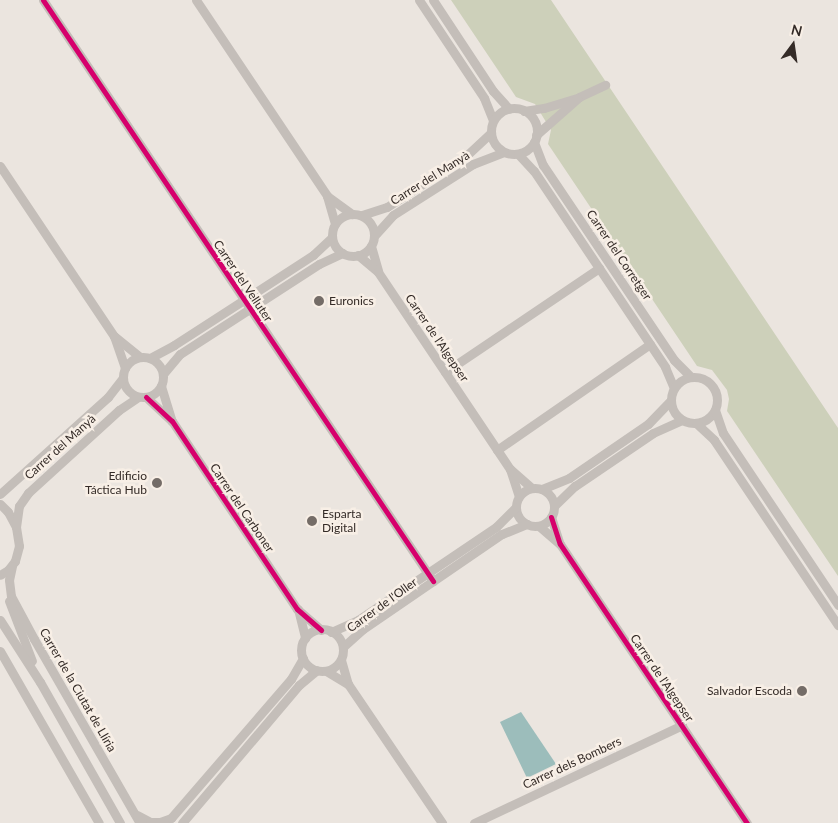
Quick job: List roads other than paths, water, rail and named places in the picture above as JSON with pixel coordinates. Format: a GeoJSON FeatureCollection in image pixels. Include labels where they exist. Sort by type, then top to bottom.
{"type":"FeatureCollection","features":[{"type":"Feature","properties":{"kind":"street","name":"Carrer del Velluter"},"geometry":{"type":"LineString","coordinates":[[43,0],[427,573]]}},
{"type":"Feature","properties":{"kind":"street"},"geometry":{"type":"LineString","coordinates":[[150,358],[313,255],[332,237],[335,224],[327,196],[196,0]]}},
{"type":"Feature","properties":{"kind":"street"},"geometry":{"type":"LineString","coordinates":[[419,0],[484,98],[494,120]]}},
{"type":"Feature","properties":{"kind":"street"},"geometry":{"type":"LineString","coordinates":[[433,0],[494,91],[509,109]]}},
{"type":"Feature","properties":{"kind":"street"},"geometry":{"type":"LineString","coordinates":[[579,97],[524,152],[518,154],[504,152],[498,148],[491,134],[494,120],[503,111],[509,109],[524,111],[544,108],[579,97],[605,85]]}},
{"type":"Feature","properties":{"kind":"street"},"geometry":{"type":"LineString","coordinates":[[524,111],[534,121],[535,139]]}},
{"type":"Feature","properties":{"kind":"street","name":"Carrer del Manyà"},"geometry":{"type":"LineString","coordinates":[[362,215],[387,208],[467,155],[491,134]]}},
{"type":"Feature","properties":{"kind":"street","name":"Carrer del Corretger"},"geometry":{"type":"LineString","coordinates":[[535,139],[543,165],[674,360],[690,377]]}},
{"type":"Feature","properties":{"kind":"street","name":"Carrer del Manyà"},"geometry":{"type":"LineString","coordinates":[[374,235],[393,215],[465,169],[504,152]]}},
{"type":"Feature","properties":{"kind":"street","name":"Carrer del Corretger"},"geometry":{"type":"LineString","coordinates":[[518,154],[534,171],[650,344],[665,367],[674,388]]}},
{"type":"Feature","properties":{"kind":"street"},"geometry":{"type":"LineString","coordinates":[[0,166],[114,336],[140,357]]}},
{"type":"Feature","properties":{"kind":"street"},"geometry":{"type":"LineString","coordinates":[[327,196],[352,214]]}},
{"type":"Feature","properties":{"kind":"street"},"geometry":{"type":"LineString","coordinates":[[335,224],[345,215],[352,214],[362,215],[371,223],[374,235],[372,246],[378,272]]}},
{"type":"Feature","properties":{"kind":"street"},"geometry":{"type":"LineString","coordinates":[[332,237],[338,249],[343,253],[358,255],[378,272]]}},
{"type":"Feature","properties":{"kind":"street"},"geometry":{"type":"LineString","coordinates":[[358,255],[372,246]]}},
{"type":"Feature","properties":{"kind":"street"},"geometry":{"type":"LineString","coordinates":[[114,336],[127,390],[142,397],[152,395],[161,386],[163,374],[180,354],[319,264],[343,253]]}},
{"type":"Feature","properties":{"kind":"street"},"geometry":{"type":"LineString","coordinates":[[445,372],[599,268]]}},
{"type":"Feature","properties":{"kind":"street","name":"Carrer de l'Algepser"},"geometry":{"type":"LineString","coordinates":[[378,272],[510,468]]}},
{"type":"Feature","properties":{"kind":"street"},"geometry":{"type":"LineString","coordinates":[[497,450],[650,344]]}},
{"type":"Feature","properties":{"kind":"street"},"geometry":{"type":"LineString","coordinates":[[124,373],[134,359],[140,357],[150,358],[160,367],[163,374]]}},
{"type":"Feature","properties":{"kind":"street","name":"Carrer del Manyà"},"geometry":{"type":"LineString","coordinates":[[0,494],[108,398],[124,373]]}},
{"type":"Feature","properties":{"kind":"street"},"geometry":{"type":"LineString","coordinates":[[519,496],[569,478],[648,424],[670,401],[678,382],[690,377],[703,379],[712,386],[717,398],[715,410],[723,433],[838,605]]}},
{"type":"Feature","properties":{"kind":"street","name":"Carrer del Carboner"},"geometry":{"type":"LineString","coordinates":[[161,386],[172,421],[298,609],[321,630]]}},
{"type":"Feature","properties":{"kind":"street","name":"Carrer del Manyà"},"geometry":{"type":"LineString","coordinates":[[16,527],[19,506],[28,493],[119,410],[142,397]]}},
{"type":"Feature","properties":{"kind":"street","name":"Carrer del Carboner"},"geometry":{"type":"LineString","coordinates":[[142,397],[172,421]]}},
{"type":"Feature","properties":{"kind":"street"},"geometry":{"type":"LineString","coordinates":[[670,401],[676,415],[682,420],[696,423],[714,440],[838,625]]}},
{"type":"Feature","properties":{"kind":"street"},"geometry":{"type":"LineString","coordinates":[[696,423],[707,419],[715,410]]}},
{"type":"Feature","properties":{"kind":"street"},"geometry":{"type":"LineString","coordinates":[[560,544],[551,517],[554,506],[574,486],[653,433],[682,420]]}},
{"type":"Feature","properties":{"kind":"street"},"geometry":{"type":"LineString","coordinates":[[510,468],[537,489],[550,496],[554,506]]}},
{"type":"Feature","properties":{"kind":"street"},"geometry":{"type":"LineString","coordinates":[[510,468],[519,496],[516,507],[519,517],[527,524],[538,526],[560,544]]}},
{"type":"Feature","properties":{"kind":"street","name":"Carrer de la Ciutat de Llíria"},"geometry":{"type":"LineString","coordinates":[[0,504],[8,512],[16,527],[19,546],[16,561],[7,570],[6,588],[15,620],[40,682]]}},
{"type":"Feature","properties":{"kind":"street","name":"Carrer de l'Oller"},"geometry":{"type":"LineString","coordinates":[[331,632],[358,620],[496,527],[516,507]]}},
{"type":"Feature","properties":{"kind":"street"},"geometry":{"type":"LineString","coordinates":[[538,526],[551,517]]}},
{"type":"Feature","properties":{"kind":"street","name":"Carrer de l'Oller"},"geometry":{"type":"LineString","coordinates":[[343,647],[363,628],[502,534],[527,524]]}},
{"type":"Feature","properties":{"kind":"street","name":"Carrer de l'Algepser"},"geometry":{"type":"LineString","coordinates":[[560,544],[747,823]]}},
{"type":"Feature","properties":{"kind":"street","name":"Carrer de la Ciutat de Llíria"},"geometry":{"type":"LineString","coordinates":[[7,570],[11,596],[140,823]]}},
{"type":"Feature","properties":{"kind":"street","name":"Carrer de l'Oller"},"geometry":{"type":"LineString","coordinates":[[427,573],[433,581]]}},
{"type":"Feature","properties":{"kind":"street","name":"Carrer del Carboner"},"geometry":{"type":"LineString","coordinates":[[298,609],[306,638]]}},
{"type":"Feature","properties":{"kind":"street","name":"Carrer de la Ciutat de Llíria"},"geometry":{"type":"LineString","coordinates":[[0,620],[40,682],[120,823]]}},
{"type":"Feature","properties":{"kind":"street"},"geometry":{"type":"LineString","coordinates":[[348,684],[306,663],[302,651],[306,638],[310,634],[321,630],[336,635],[343,647],[341,660],[348,684],[442,823]]}},
{"type":"Feature","properties":{"kind":"street"},"geometry":{"type":"LineString","coordinates":[[0,651],[99,823]]}},
{"type":"Feature","properties":{"kind":"street"},"geometry":{"type":"LineString","coordinates":[[135,814],[150,822],[173,820],[291,679],[303,658]]}},
{"type":"Feature","properties":{"kind":"street"},"geometry":{"type":"LineString","coordinates":[[182,823],[299,685],[322,671],[337,665],[341,660]]}},
{"type":"Feature","properties":{"kind":"street","name":"Carrer dels Bombers"},"geometry":{"type":"LineString","coordinates":[[474,823],[682,725]]}},
{"type":"Feature","properties":{"kind":"water"},"geometry":{"type":"Polygon","coordinates":[[[521,712],[556,764],[527,778],[500,722],[521,712]]]}},
{"type":"Feature","properties":{"kind":"place","name":"Euronics"},"geometry":{"type":"Point","coordinates":[319,301]}},
{"type":"Feature","properties":{"kind":"place","name":"Edificio Táctica Hub"},"geometry":{"type":"Point","coordinates":[157,483]}},
{"type":"Feature","properties":{"kind":"place","name":"Esparta Digital"},"geometry":{"type":"Point","coordinates":[312,521]}},
{"type":"Feature","properties":{"kind":"place","name":"Salvador Escoda"},"geometry":{"type":"Point","coordinates":[802,691]}}]}
